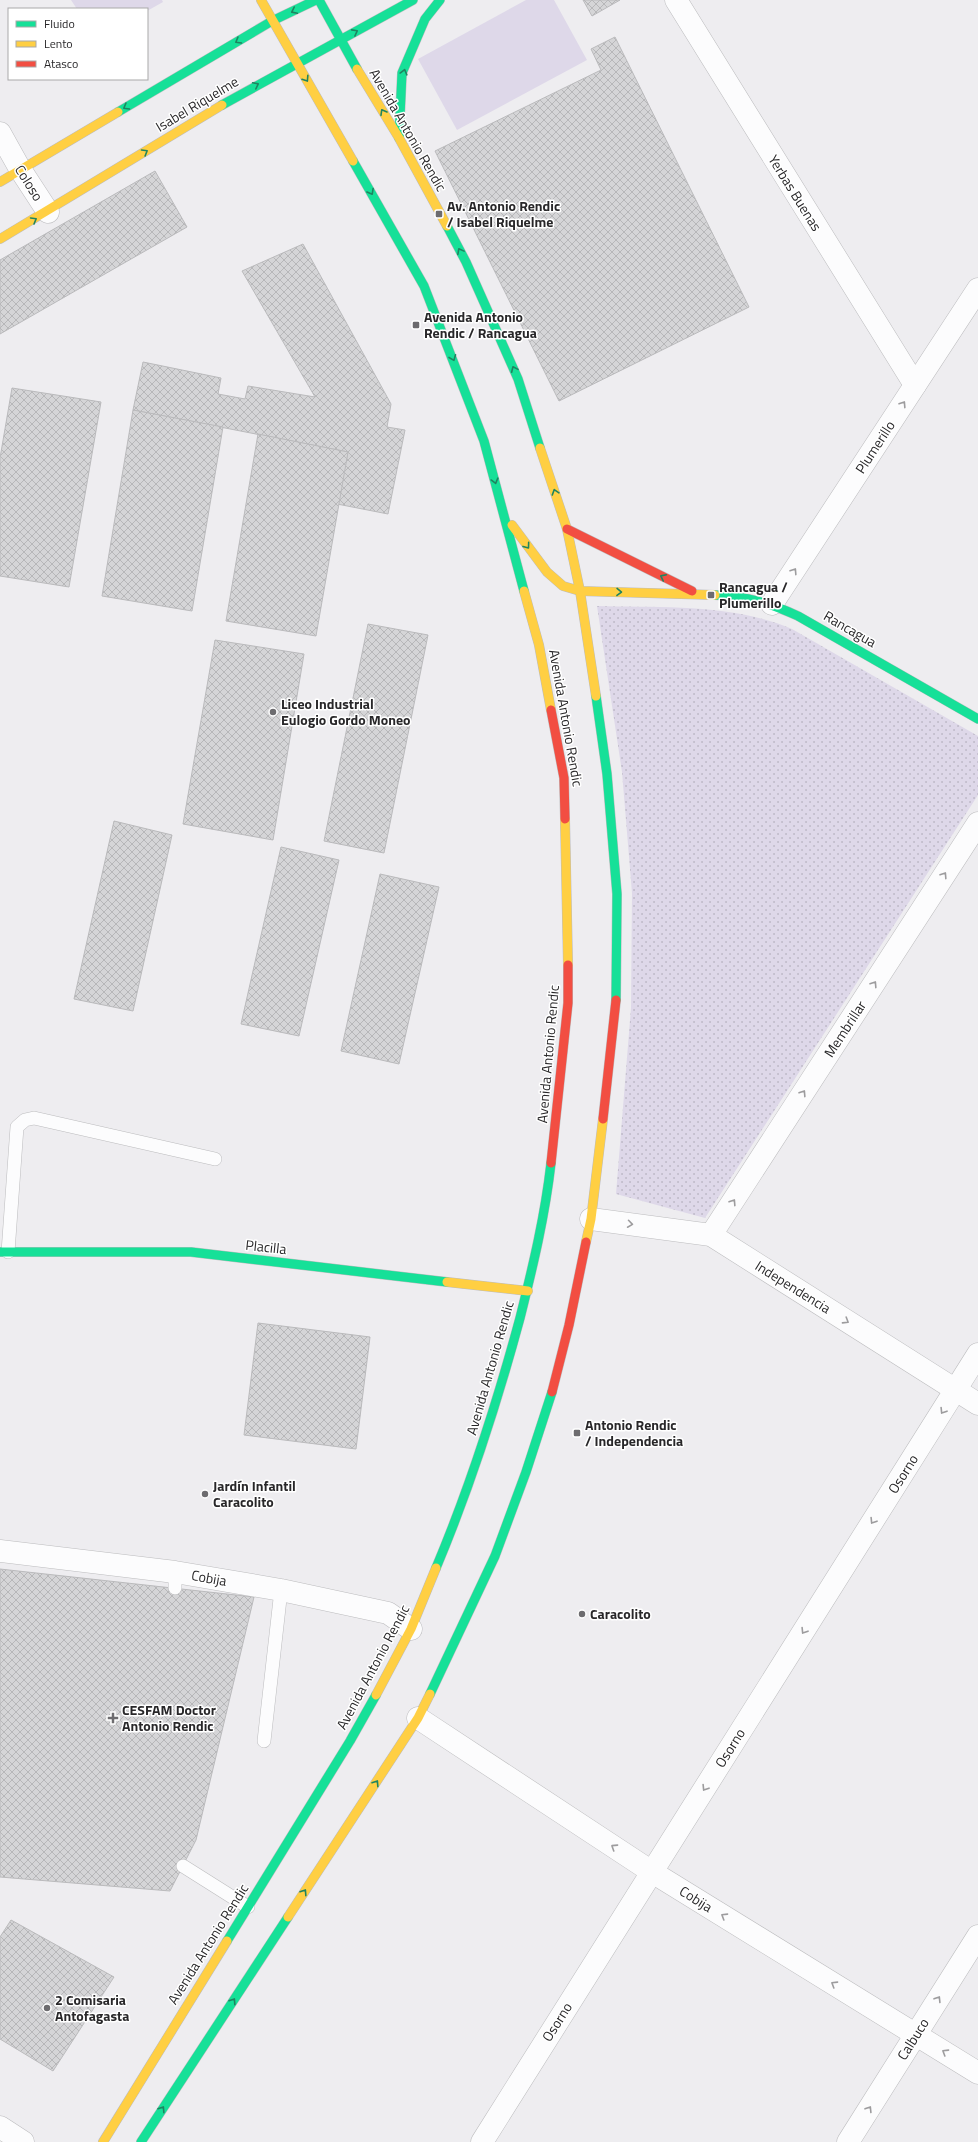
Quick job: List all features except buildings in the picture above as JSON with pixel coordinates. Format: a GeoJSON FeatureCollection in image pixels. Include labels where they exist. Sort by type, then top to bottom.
{"type":"FeatureCollection","features":[{"type":"Feature","properties":{"kind":"main road","name":"Avenida Antonio Rendic"},"geometry":{"type":"LineString","coordinates":[[102,2142],[350,1741],[387,1676],[411,1629],[447,1542],[479,1455],[505,1374],[528,1291],[548,1201],[567,1019],[568,897],[564,778],[539,645],[484,441],[424,286],[261,0]]}},
{"type":"Feature","properties":{"kind":"main road"},"geometry":{"type":"LineString","coordinates":[[0,182],[272,21],[316,0]]}},
{"type":"Feature","properties":{"kind":"main road","name":"Avenida Antonio Rendic"},"geometry":{"type":"LineString","coordinates":[[140,2142],[418,1718],[458,1638],[495,1556],[526,1472],[550,1399],[570,1325],[591,1219],[616,1007],[616,894],[607,774],[580,591],[567,529],[518,379],[466,262],[399,138],[319,0]]}},
{"type":"Feature","properties":{"kind":"main road","name":"Isabel Riquelme"},"geometry":{"type":"LineString","coordinates":[[0,239],[48,212],[251,88],[297,65],[413,0]]}},
{"type":"Feature","properties":{"kind":"main road"},"geometry":{"type":"LineString","coordinates":[[399,138],[402,73],[425,19],[440,0]]}},
{"type":"Feature","properties":{"kind":"main road","name":"Avenida Antonio Rendic"},"geometry":{"type":"LineString","coordinates":[[504,514],[547,572],[563,586],[580,591]]}},
{"type":"Feature","properties":{"kind":"main road","name":"Rancagua"},"geometry":{"type":"LineString","coordinates":[[567,529],[698,594]]}},
{"type":"Feature","properties":{"kind":"main road","name":"Rancagua"},"geometry":{"type":"LineString","coordinates":[[580,591],[732,596],[772,604],[798,616],[978,719]]}},
{"type":"Feature","properties":{"kind":"main road","name":"Placilla"},"geometry":{"type":"LineString","coordinates":[[4,1252],[191,1252],[528,1291]]}},
{"type":"Feature","properties":{"kind":"street","name":"Yerbas Buenas"},"geometry":{"type":"LineString","coordinates":[[676,0],[915,386]]}},
{"type":"Feature","properties":{"kind":"street","name":"Coloso"},"geometry":{"type":"LineString","coordinates":[[0,133],[20,169],[48,212]]}},
{"type":"Feature","properties":{"kind":"street","name":"Plumerillo"},"geometry":{"type":"LineString","coordinates":[[772,604],[978,289]]}},
{"type":"Feature","properties":{"kind":"street","name":"Membrillar"},"geometry":{"type":"LineString","coordinates":[[712,1235],[978,823]]}},
{"type":"Feature","properties":{"kind":"street","name":"Independencia"},"geometry":{"type":"LineString","coordinates":[[591,1219],[712,1235],[978,1404]]}},
{"type":"Feature","properties":{"kind":"street","name":"Osorno"},"geometry":{"type":"LineString","coordinates":[[482,2142],[978,1354]]}},
{"type":"Feature","properties":{"kind":"street","name":"Cobija"},"geometry":{"type":"LineString","coordinates":[[0,1551],[175,1580],[281,1590],[388,1613],[411,1629]]}},
{"type":"Feature","properties":{"kind":"street","name":"Cobija"},"geometry":{"type":"LineString","coordinates":[[418,1718],[652,1872],[978,2073]]}},
{"type":"Feature","properties":{"kind":"street","name":"Calbuco"},"geometry":{"type":"LineString","coordinates":[[848,2142],[978,1936]]}},
{"type":"Feature","properties":{"kind":"street"},"geometry":{"type":"LineString","coordinates":[[0,2127],[23,2142]]}},
{"type":"Feature","properties":{"kind":"lane"},"geometry":{"type":"LineString","coordinates":[[4,1252],[17,1127],[25,1120],[34,1118],[215,1160]]}},
{"type":"Feature","properties":{"kind":"lane"},"geometry":{"type":"LineString","coordinates":[[264,1740],[281,1590]]}},
{"type":"Feature","properties":{"kind":"lane"},"geometry":{"type":"LineString","coordinates":[[183,1866],[248,1908]]}},
{"type":"Feature","properties":{"kind":"shaded area"},"geometry":{"type":"Polygon","coordinates":[[[71,0],[162,0],[163,2],[148,10],[148,8],[76,8],[71,0]]]}},
{"type":"Feature","properties":{"kind":"shaded area"},"geometry":{"type":"Polygon","coordinates":[[[526,0],[554,0],[587,60],[457,130],[418,59],[526,0]]]}},
{"type":"Feature","properties":{"kind":"shaded area"},"geometry":{"type":"Polygon","coordinates":[[[597,606],[696,608],[745,615],[769,621],[792,629],[978,736],[978,795],[705,1218],[616,1194],[631,1008],[632,893],[622,772],[597,606]]]}},
{"type":"Feature","properties":{"kind":"traffic: fast"},"geometry":{"type":"LineString","coordinates":[[118,112],[272,21],[316,0]]}},
{"type":"Feature","properties":{"kind":"traffic: fast"},"geometry":{"type":"LineString","coordinates":[[319,0],[357,69]]}},
{"type":"Feature","properties":{"kind":"traffic: fast"},"geometry":{"type":"LineString","coordinates":[[222,105],[413,0]]}},
{"type":"Feature","properties":{"kind":"traffic: fast"},"geometry":{"type":"LineString","coordinates":[[399,138],[402,73],[425,19],[440,0]]}},
{"type":"Feature","properties":{"kind":"traffic: fast"},"geometry":{"type":"LineString","coordinates":[[353,161],[424,286],[484,441],[524,591]]}},
{"type":"Feature","properties":{"kind":"traffic: fast"},"geometry":{"type":"LineString","coordinates":[[447,226],[466,262],[518,379],[540,448]]}},
{"type":"Feature","properties":{"kind":"traffic: fast"},"geometry":{"type":"LineString","coordinates":[[715,595],[758,601],[778,607],[798,616],[978,719]]}},
{"type":"Feature","properties":{"kind":"traffic: fast"},"geometry":{"type":"LineString","coordinates":[[596,696],[607,774],[617,894],[616,1000]]}},
{"type":"Feature","properties":{"kind":"traffic: fast"},"geometry":{"type":"LineString","coordinates":[[436,1568],[471,1476],[511,1350],[525,1299],[538,1241],[551,1163]]}},
{"type":"Feature","properties":{"kind":"traffic: fast"},"geometry":{"type":"LineString","coordinates":[[0,1252],[191,1252],[447,1282]]}},
{"type":"Feature","properties":{"kind":"traffic: fast"},"geometry":{"type":"LineString","coordinates":[[430,1694],[495,1556],[526,1472],[552,1392]]}},
{"type":"Feature","properties":{"kind":"traffic: fast"},"geometry":{"type":"LineString","coordinates":[[227,1941],[350,1741],[376,1695]]}},
{"type":"Feature","properties":{"kind":"traffic: fast"},"geometry":{"type":"LineString","coordinates":[[141,2142],[288,1917]]}},
{"type":"Feature","properties":{"kind":"traffic: slow"},"geometry":{"type":"LineString","coordinates":[[261,0],[353,161]]}},
{"type":"Feature","properties":{"kind":"traffic: slow"},"geometry":{"type":"LineString","coordinates":[[357,69],[399,138],[447,226]]}},
{"type":"Feature","properties":{"kind":"traffic: slow"},"geometry":{"type":"LineString","coordinates":[[0,239],[222,105]]}},
{"type":"Feature","properties":{"kind":"traffic: slow"},"geometry":{"type":"LineString","coordinates":[[0,182],[118,112]]}},
{"type":"Feature","properties":{"kind":"traffic: slow"},"geometry":{"type":"LineString","coordinates":[[540,448],[567,529],[580,591],[596,696]]}},
{"type":"Feature","properties":{"kind":"traffic: slow"},"geometry":{"type":"LineString","coordinates":[[512,525],[547,572],[563,586],[580,591],[715,595]]}},
{"type":"Feature","properties":{"kind":"traffic: slow"},"geometry":{"type":"LineString","coordinates":[[524,591],[539,645],[551,710]]}},
{"type":"Feature","properties":{"kind":"traffic: slow"},"geometry":{"type":"LineString","coordinates":[[565,819],[568,965]]}},
{"type":"Feature","properties":{"kind":"traffic: slow"},"geometry":{"type":"LineString","coordinates":[[586,1242],[591,1219],[603,1119]]}},
{"type":"Feature","properties":{"kind":"traffic: slow"},"geometry":{"type":"LineString","coordinates":[[447,1282],[528,1291]]}},
{"type":"Feature","properties":{"kind":"traffic: slow"},"geometry":{"type":"LineString","coordinates":[[376,1695],[411,1629],[436,1568]]}},
{"type":"Feature","properties":{"kind":"traffic: slow"},"geometry":{"type":"LineString","coordinates":[[288,1917],[418,1718],[430,1694]]}},
{"type":"Feature","properties":{"kind":"traffic: slow"},"geometry":{"type":"LineString","coordinates":[[103,2142],[227,1941]]}},
{"type":"Feature","properties":{"kind":"traffic: jam"},"geometry":{"type":"LineString","coordinates":[[567,529],[692,591]]}},
{"type":"Feature","properties":{"kind":"traffic: jam"},"geometry":{"type":"LineString","coordinates":[[551,710],[564,778],[565,819]]}},
{"type":"Feature","properties":{"kind":"traffic: jam"},"geometry":{"type":"LineString","coordinates":[[551,1163],[568,1003],[568,965]]}},
{"type":"Feature","properties":{"kind":"traffic: jam"},"geometry":{"type":"LineString","coordinates":[[603,1119],[616,1000]]}},
{"type":"Feature","properties":{"kind":"traffic: jam"},"geometry":{"type":"LineString","coordinates":[[552,1392],[569,1325],[586,1242]]}},
{"type":"Feature","properties":{"kind":"place","name":"Av. Antonio Rendic / Isabel Riquelme"},"geometry":{"type":"Point","coordinates":[439,214]}},
{"type":"Feature","properties":{"kind":"place","name":"Avenida Antonio Rendic / Rancagua"},"geometry":{"type":"Point","coordinates":[416,325]}},
{"type":"Feature","properties":{"kind":"place","name":"Rancagua / Plumerillo"},"geometry":{"type":"Point","coordinates":[711,595]}},
{"type":"Feature","properties":{"kind":"place","name":"Liceo Industrial Eulogio Gordo Moneo"},"geometry":{"type":"Point","coordinates":[273,712]}},
{"type":"Feature","properties":{"kind":"place","name":"Antonio Rendic / Independencia"},"geometry":{"type":"Point","coordinates":[577,1433]}},
{"type":"Feature","properties":{"kind":"place","name":"Jardín Infantil Caracolito"},"geometry":{"type":"Point","coordinates":[205,1494]}},
{"type":"Feature","properties":{"kind":"place","name":"Caracolito"},"geometry":{"type":"Point","coordinates":[582,1614]}},
{"type":"Feature","properties":{"kind":"place","name":"CESFAM Doctor Antonio Rendic"},"geometry":{"type":"Point","coordinates":[113,1718]}},
{"type":"Feature","properties":{"kind":"place","name":"2 Comisaria Antofagasta"},"geometry":{"type":"Point","coordinates":[47,2008]}}]}
